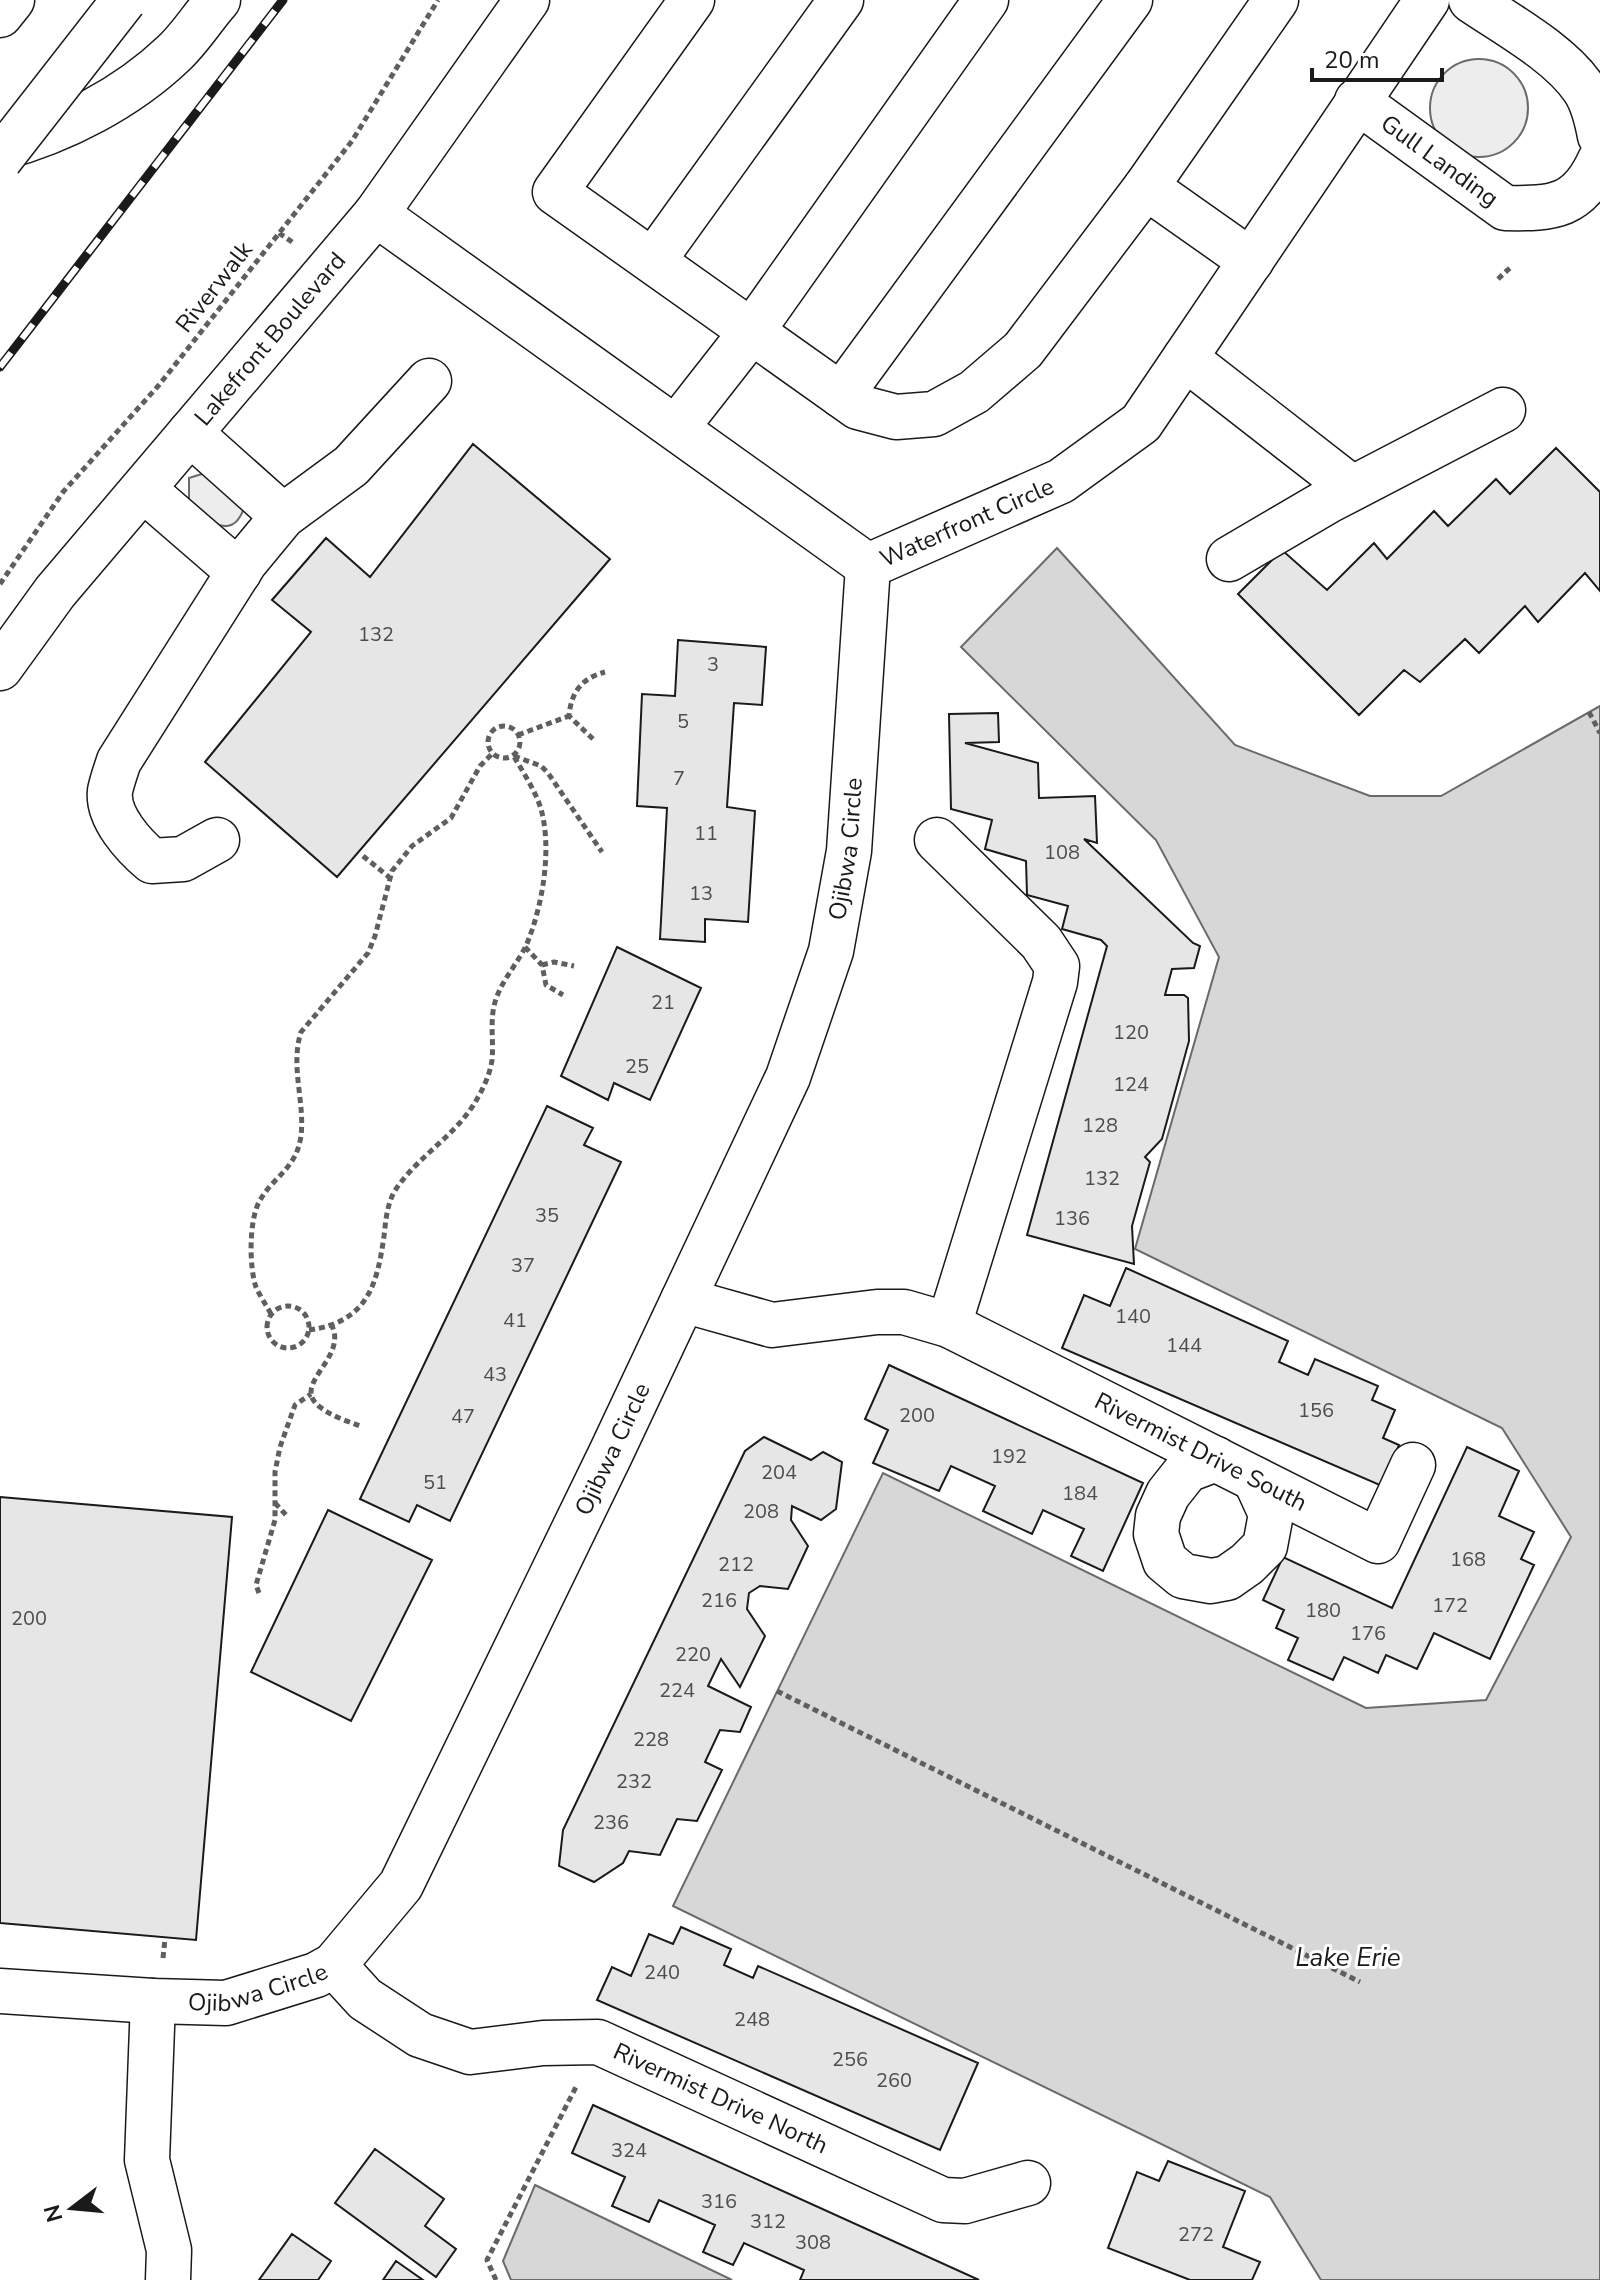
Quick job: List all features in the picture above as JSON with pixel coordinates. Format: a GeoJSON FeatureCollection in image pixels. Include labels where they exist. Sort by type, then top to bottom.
{"type":"FeatureCollection","features":[{"type":"Feature","properties":{"kind":"main road"},"geometry":{"type":"LineString","coordinates":[[0,15],[12,0]]}},
{"type":"Feature","properties":{"kind":"main road"},"geometry":{"type":"LineString","coordinates":[[0,159],[124,0]]}},
{"type":"Feature","properties":{"kind":"main road"},"geometry":{"type":"LineString","coordinates":[[0,148],[87,115],[130,88],[174,53],[218,0]]}},
{"type":"Feature","properties":{"kind":"main road","name":"Lakefront Boulevard"},"geometry":{"type":"LineString","coordinates":[[0,668],[55,592],[376,214],[527,0]]}},
{"type":"Feature","properties":{"kind":"main road"},"geometry":{"type":"LineString","coordinates":[[692,0],[555,192],[858,407],[896,417],[934,414],[974,392],[1023,350],[1146,187],[1276,0]]}},
{"type":"Feature","properties":{"kind":"main road"},"geometry":{"type":"LineString","coordinates":[[653,261],[841,0]]}},
{"type":"Feature","properties":{"kind":"main road"},"geometry":{"type":"LineString","coordinates":[[676,428],[752,331],[986,0]]}},
{"type":"Feature","properties":{"kind":"main road"},"geometry":{"type":"LineString","coordinates":[[841,395],[1130,0]]}},
{"type":"Feature","properties":{"kind":"main road","name":"Waterfront Circle"},"geometry":{"type":"LineString","coordinates":[[376,214],[868,566],[1061,481],[1141,423],[1427,0]]}},
{"type":"Feature","properties":{"kind":"main road"},"geometry":{"type":"LineString","coordinates":[[1471,0],[1559,62],[1584,89],[1600,136]]}},
{"type":"Feature","properties":{"kind":"main road","name":"Gull Landing"},"geometry":{"type":"LineString","coordinates":[[1357,101],[1505,208],[1536,209],[1573,199],[1592,178],[1600,160]]}},
{"type":"Feature","properties":{"kind":"main road"},"geometry":{"type":"LineString","coordinates":[[1146,187],[1251,261]]}},
{"type":"Feature","properties":{"kind":"main road"},"geometry":{"type":"LineString","coordinates":[[1185,358],[1352,488]]}},
{"type":"Feature","properties":{"kind":"main road"},"geometry":{"type":"LineString","coordinates":[[217,840],[183,859],[152,861],[134,846],[119,823],[110,794],[119,761],[239,572],[283,516],[351,466],[429,381]]}},
{"type":"Feature","properties":{"kind":"main road"},"geometry":{"type":"LineString","coordinates":[[1229,559],[1352,488],[1503,410]]}},
{"type":"Feature","properties":{"kind":"main road"},"geometry":{"type":"LineString","coordinates":[[190,433],[283,516]]}},
{"type":"Feature","properties":{"kind":"main road"},"geometry":{"type":"LineString","coordinates":[[143,489],[239,572]]}},
{"type":"Feature","properties":{"kind":"main road","name":"Ojibwa Circle"},"geometry":{"type":"LineString","coordinates":[[0,1991],[226,2003],[316,1975],[334,1965],[401,1885],[788,1077],[831,951],[849,851],[868,566]]}},
{"type":"Feature","properties":{"kind":"main road"},"geometry":{"type":"LineString","coordinates":[[937,840],[1041,942],[1057,966],[1055,982],[949,1325]]}},
{"type":"Feature","properties":{"kind":"main road","name":"Rivermist Drive South"},"geometry":{"type":"LineString","coordinates":[[683,1300],[772,1325],[877,1312],[904,1312],[949,1325],[1378,1541],[1413,1465]]}},
{"type":"Feature","properties":{"kind":"main road"},"geometry":{"type":"LineString","coordinates":[[1216,1459],[1187,1470],[1168,1494],[1158,1516],[1156,1534],[1165,1561],[1183,1576],[1211,1581],[1227,1578],[1265,1546],[1271,1514],[1255,1479]]}},
{"type":"Feature","properties":{"kind":"main road","name":"Rivermist Drive North"},"geometry":{"type":"LineString","coordinates":[[334,1965],[365,1999],[420,2035],[470,2052],[543,2043],[598,2042],[943,2200],[965,2201],[1028,2183]]}},
{"type":"Feature","properties":{"kind":"main road"},"geometry":{"type":"LineString","coordinates":[[153,2001],[147,2160],[169,2250],[168,2280]]}},
{"type":"Feature","properties":{"kind":"path","name":"Riverwalk"},"geometry":{"type":"LineString","coordinates":[[0,584],[63,492],[159,385],[352,141],[438,0]]}},
{"type":"Feature","properties":{"kind":"path"},"geometry":{"type":"LineString","coordinates":[[279,233],[301,249]]}},
{"type":"Feature","properties":{"kind":"path"},"geometry":{"type":"LineString","coordinates":[[1498,279],[1512,266]]}},
{"type":"Feature","properties":{"kind":"path"},"geometry":{"type":"LineString","coordinates":[[569,716],[574,694],[581,683],[592,675],[605,672]]}},
{"type":"Feature","properties":{"kind":"path"},"geometry":{"type":"LineString","coordinates":[[1589,712],[1600,733]]}},
{"type":"Feature","properties":{"kind":"path"},"geometry":{"type":"LineString","coordinates":[[518,735],[569,716]]}},
{"type":"Feature","properties":{"kind":"path"},"geometry":{"type":"LineString","coordinates":[[569,716],[593,739]]}},
{"type":"Feature","properties":{"kind":"path"},"geometry":{"type":"LineString","coordinates":[[518,735],[508,727],[496,729],[488,741],[493,753],[500,758],[513,755],[541,766],[602,852]]}},
{"type":"Feature","properties":{"kind":"path"},"geometry":{"type":"LineString","coordinates":[[513,755],[518,749],[518,735]]}},
{"type":"Feature","properties":{"kind":"path"},"geometry":{"type":"LineString","coordinates":[[271,1314],[283,1306],[295,1307],[306,1315],[309,1330],[300,1345],[281,1347],[268,1333],[271,1314],[255,1285],[253,1225],[259,1202],[292,1164],[301,1138],[297,1046],[309,1020],[349,979],[368,953],[389,877],[412,846],[451,818],[480,766],[493,753]]}},
{"type":"Feature","properties":{"kind":"path"},"geometry":{"type":"LineString","coordinates":[[309,1330],[331,1324],[353,1312],[374,1287],[379,1274],[388,1207],[396,1190],[423,1158],[463,1121],[488,1078],[496,999],[525,947],[538,908],[545,848],[541,811],[513,755]]}},
{"type":"Feature","properties":{"kind":"path"},"geometry":{"type":"LineString","coordinates":[[363,856],[389,877]]}},
{"type":"Feature","properties":{"kind":"path"},"geometry":{"type":"LineString","coordinates":[[525,947],[542,965],[546,985],[563,995]]}},
{"type":"Feature","properties":{"kind":"path"},"geometry":{"type":"LineString","coordinates":[[542,965],[554,962],[574,966]]}},
{"type":"Feature","properties":{"kind":"path"},"geometry":{"type":"LineString","coordinates":[[331,1324],[335,1335],[330,1358],[310,1385],[311,1394],[323,1410],[360,1426]]}},
{"type":"Feature","properties":{"kind":"path"},"geometry":{"type":"LineString","coordinates":[[259,1593],[256,1585],[272,1533],[275,1472],[288,1420],[295,1405],[311,1394]]}},
{"type":"Feature","properties":{"kind":"path"},"geometry":{"type":"LineString","coordinates":[[275,1503],[287,1516]]}},
{"type":"Feature","properties":{"kind":"path"},"geometry":{"type":"LineString","coordinates":[[777,1691],[1360,1982]]}},
{"type":"Feature","properties":{"kind":"path"},"geometry":{"type":"LineString","coordinates":[[164,1956],[165,1939]]}},
{"type":"Feature","properties":{"kind":"path"},"geometry":{"type":"LineString","coordinates":[[496,2280],[487,2260],[568,2102]]}},
{"type":"Feature","properties":{"kind":"shaded area"},"geometry":{"type":"Polygon","coordinates":[[[1469,59],[1489,59],[1514,73],[1525,89],[1528,108],[1525,127],[1514,143],[1489,157],[1469,157],[1452,149],[1438,135],[1430,118],[1430,98],[1438,81],[1452,67],[1469,59]]]}},
{"type":"Feature","properties":{"kind":"shaded area"},"geometry":{"type":"Polygon","coordinates":[[[208,472],[244,508],[233,524],[218,525],[189,505],[189,478],[208,472]]]}},
{"type":"Feature","properties":{"kind":"water","name":"Lake Erie"},"geometry":{"type":"Polygon","coordinates":[[[1057,548],[1235,745],[1370,796],[1441,796],[1600,706],[1600,2280],[1321,2280],[1270,2197],[673,1906],[883,1473],[1366,1708],[1486,1700],[1571,1537],[1502,1428],[1135,1249],[1219,957],[1156,840],[961,647],[1057,548]]]}},
{"type":"Feature","properties":{"kind":"water"},"geometry":{"type":"Polygon","coordinates":[[[535,2185],[732,2280],[511,2280],[503,2261],[535,2185]]]}},
{"type":"Feature","properties":{"kind":"building"},"geometry":{"type":"Polygon","coordinates":[[[473,444],[610,559],[337,877],[205,762],[311,632],[272,600],[326,538],[370,577],[473,444]]]}},
{"type":"Feature","properties":{"kind":"building"},"geometry":{"type":"Polygon","coordinates":[[[1556,448],[1600,492],[1600,591],[1585,573],[1538,622],[1525,606],[1479,653],[1465,639],[1420,682],[1404,670],[1359,715],[1238,594],[1282,550],[1327,590],[1374,543],[1387,559],[1434,511],[1448,526],[1496,479],[1510,494],[1556,448]]]}},
{"type":"Feature","properties":{"kind":"building"},"geometry":{"type":"Polygon","coordinates":[[[678,640],[766,647],[762,705],[734,703],[727,807],[755,811],[748,922],[705,919],[705,942],[660,939],[667,808],[637,806],[642,694],[675,696],[678,640]]]}},
{"type":"Feature","properties":{"kind":"building"},"geometry":{"type":"Polygon","coordinates":[[[998,713],[999,742],[965,743],[1038,763],[1039,798],[1095,796],[1097,843],[1084,839],[1193,943],[1200,946],[1194,968],[1172,969],[1165,995],[1184,995],[1188,998],[1189,1041],[1162,1139],[1145,1157],[1150,1162],[1132,1226],[1134,1264],[1027,1235],[1107,946],[1101,940],[1062,929],[1068,906],[1027,895],[1026,861],[985,849],[992,820],[951,809],[949,714],[998,713]]]}},
{"type":"Feature","properties":{"kind":"building"},"geometry":{"type":"Polygon","coordinates":[[[617,947],[701,988],[650,1100],[614,1083],[608,1100],[561,1076],[617,947]]]}},
{"type":"Feature","properties":{"kind":"building"},"geometry":{"type":"Polygon","coordinates":[[[547,1106],[593,1128],[584,1145],[621,1162],[450,1521],[417,1505],[409,1522],[360,1499],[547,1106]]]}},
{"type":"Feature","properties":{"kind":"building"},"geometry":{"type":"Polygon","coordinates":[[[1126,1268],[1288,1341],[1279,1362],[1308,1375],[1315,1359],[1378,1386],[1372,1400],[1395,1410],[1383,1438],[1399,1445],[1382,1486],[1062,1348],[1084,1295],[1110,1306],[1126,1268]]]}},
{"type":"Feature","properties":{"kind":"building"},"geometry":{"type":"Polygon","coordinates":[[[889,1365],[1143,1483],[1103,1571],[1071,1556],[1084,1529],[1043,1510],[1032,1534],[983,1511],[995,1486],[951,1466],[939,1491],[873,1463],[888,1430],[865,1419],[889,1365]]]}},
{"type":"Feature","properties":{"kind":"building"},"geometry":{"type":"Polygon","coordinates":[[[764,1437],[811,1460],[823,1452],[842,1462],[836,1509],[821,1520],[792,1506],[791,1520],[808,1546],[788,1589],[760,1586],[749,1593],[747,1609],[765,1636],[740,1687],[721,1659],[708,1686],[751,1707],[740,1732],[720,1730],[705,1762],[722,1770],[697,1821],[677,1819],[660,1855],[629,1851],[623,1863],[594,1882],[559,1866],[563,1830],[745,1451],[764,1437]]]}},
{"type":"Feature","properties":{"kind":"building"},"geometry":{"type":"Polygon","coordinates":[[[1467,1447],[1519,1471],[1499,1516],[1534,1532],[1521,1559],[1534,1565],[1490,1659],[1434,1633],[1417,1669],[1386,1655],[1378,1673],[1344,1657],[1333,1680],[1288,1660],[1298,1638],[1276,1628],[1284,1610],[1263,1600],[1283,1557],[1392,1608],[1467,1447]]]}},
{"type":"Feature","properties":{"kind":"building"},"geometry":{"type":"Polygon","coordinates":[[[0,1497],[232,1517],[196,1940],[0,1923],[0,1497]]]}},
{"type":"Feature","properties":{"kind":"building"},"geometry":{"type":"Polygon","coordinates":[[[328,1510],[432,1560],[351,1721],[251,1672],[328,1510]]]}},
{"type":"Feature","properties":{"kind":"building"},"geometry":{"type":"Polygon","coordinates":[[[681,1927],[731,1949],[724,1965],[753,1978],[758,1966],[978,2063],[940,2150],[597,2000],[612,1967],[631,1976],[649,1934],[673,1944],[681,1927]]]}},
{"type":"Feature","properties":{"kind":"building"},"geometry":{"type":"Polygon","coordinates":[[[593,2105],[979,2280],[800,2280],[804,2270],[744,2243],[733,2265],[703,2252],[715,2225],[659,2200],[649,2222],[612,2206],[625,2177],[572,2153],[593,2105]]]}},
{"type":"Feature","properties":{"kind":"building"},"geometry":{"type":"Polygon","coordinates":[[[375,2149],[444,2199],[425,2226],[456,2249],[436,2277],[335,2203],[375,2149]]]}},
{"type":"Feature","properties":{"kind":"building"},"geometry":{"type":"Polygon","coordinates":[[[1168,2161],[1245,2191],[1223,2247],[1260,2262],[1252,2280],[1190,2280],[1108,2248],[1137,2172],[1159,2181],[1168,2161]]]}},
{"type":"Feature","properties":{"kind":"building"},"geometry":{"type":"Polygon","coordinates":[[[292,2234],[331,2261],[318,2280],[259,2280],[292,2234]]]}},
{"type":"Feature","properties":{"kind":"building"},"geometry":{"type":"Polygon","coordinates":[[[396,2261],[423,2280],[383,2280],[396,2261]]]}},
{"type":"Feature","properties":{"kind":"railway"},"geometry":{"type":"LineString","coordinates":[[0,367],[283,0]]}}]}
